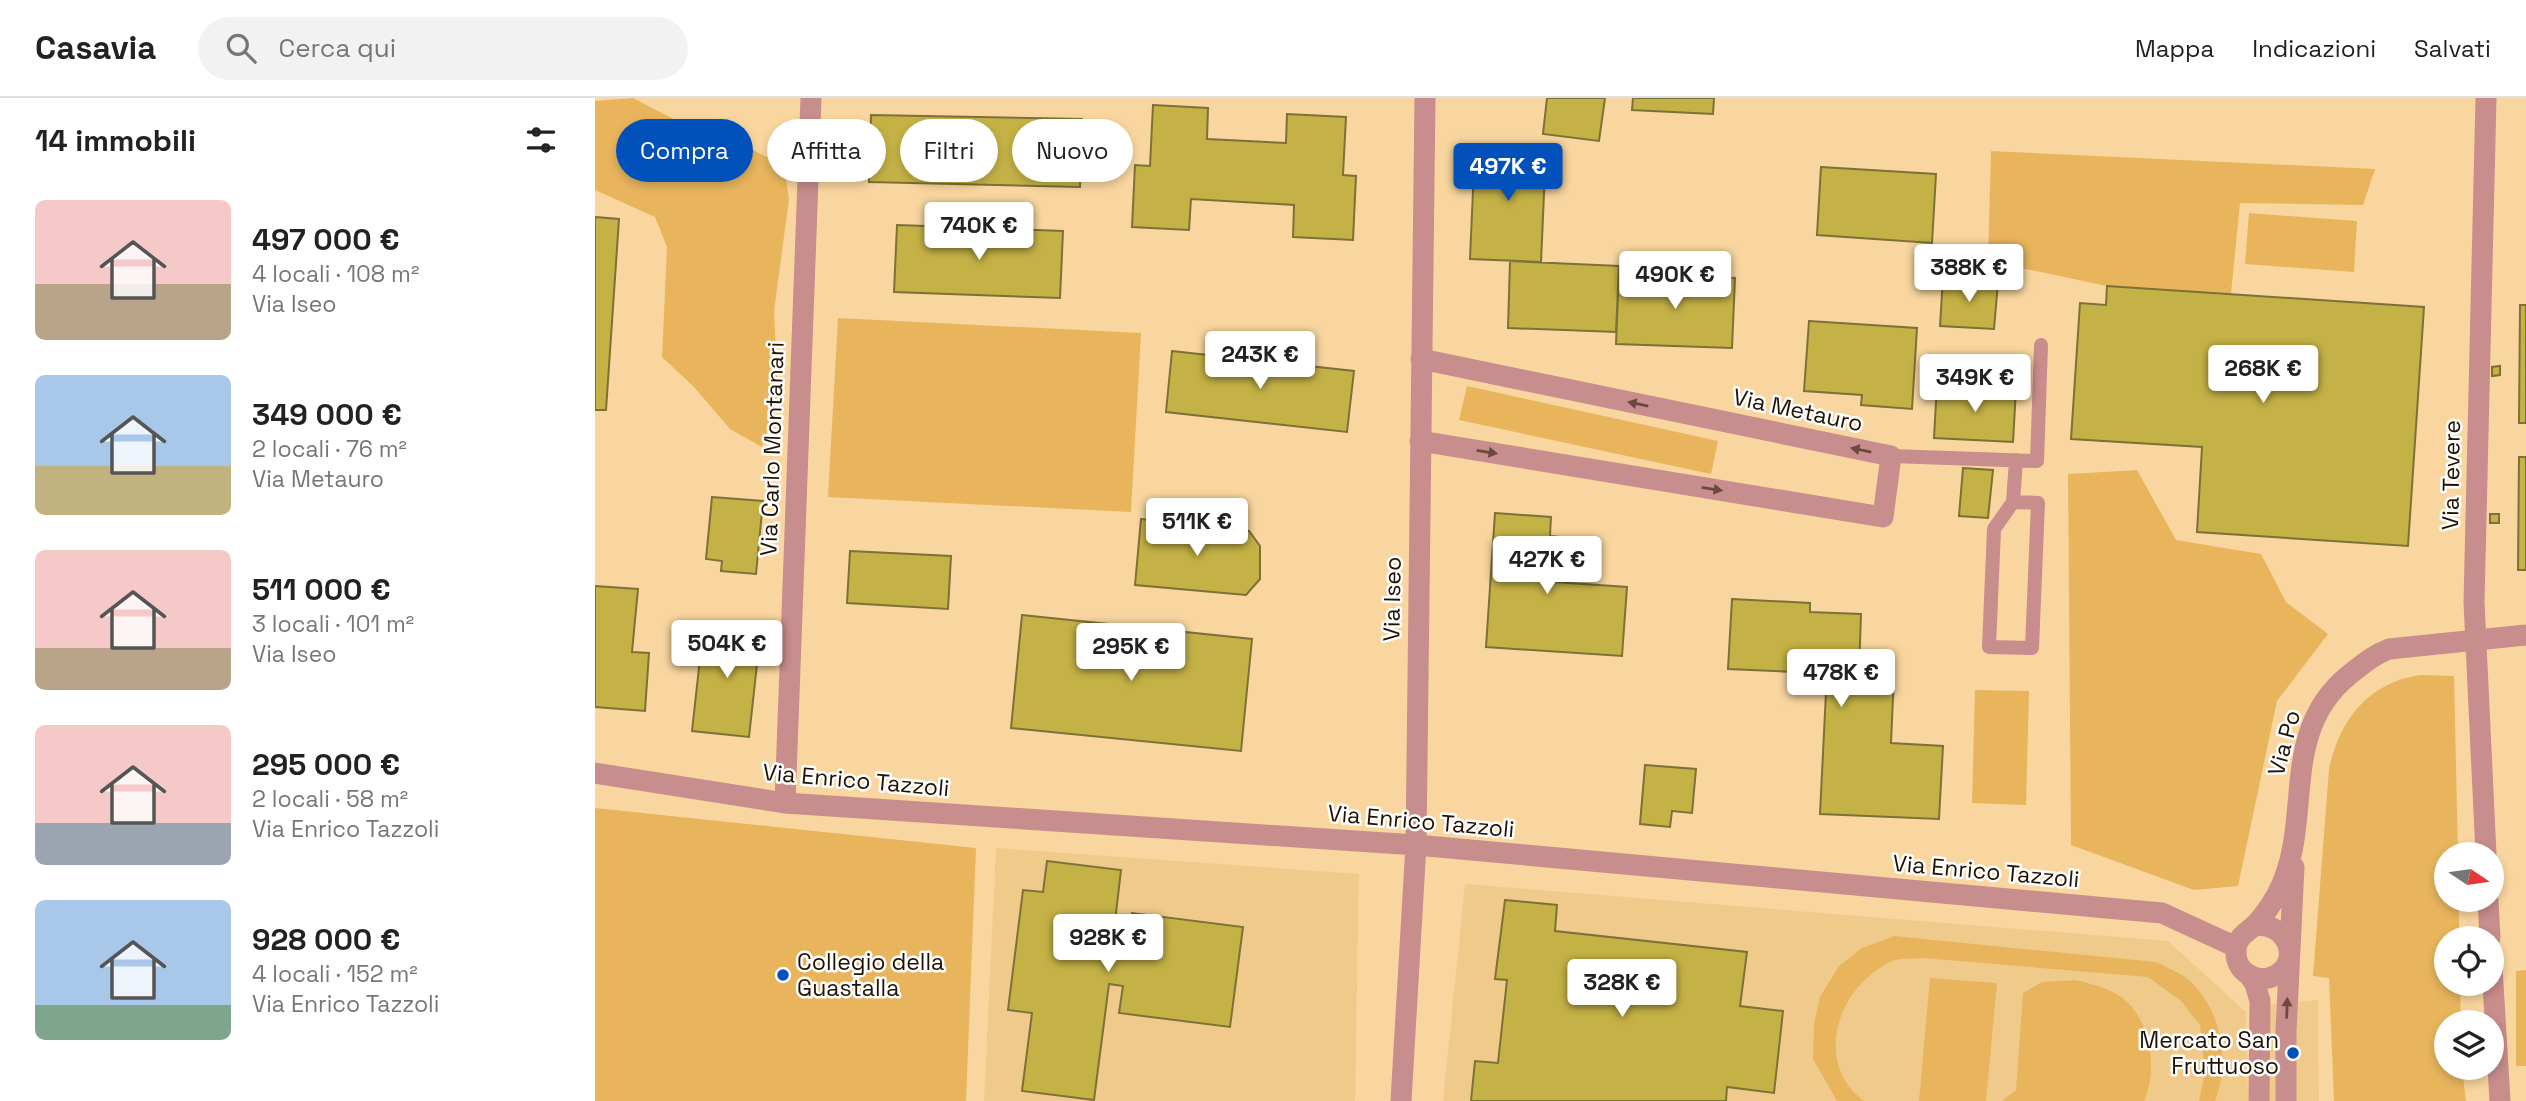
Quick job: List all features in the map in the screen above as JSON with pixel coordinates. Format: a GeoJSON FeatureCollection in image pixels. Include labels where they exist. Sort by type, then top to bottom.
{"type":"FeatureCollection","features":[{"type":"Feature","properties":{"kind":"street","name":"Via Carlo Montanari"},"geometry":{"type":"LineString","coordinates":[[785,803],[811,98]]}},
{"type":"Feature","properties":{"kind":"street","name":"Via Iseo"},"geometry":{"type":"LineString","coordinates":[[1401,1101],[1416,845],[1425,98]]}},
{"type":"Feature","properties":{"kind":"street","name":"Via Tevere"},"geometry":{"type":"LineString","coordinates":[[2485,842],[2474,588],[2486,98]]}},
{"type":"Feature","properties":{"kind":"street","name":"Via Metauro"},"geometry":{"type":"LineString","coordinates":[[1421,359],[1891,456]]}},
{"type":"Feature","properties":{"kind":"street"},"geometry":{"type":"LineString","coordinates":[[1420,441],[1883,517],[1891,456]]}},
{"type":"Feature","properties":{"kind":"street"},"geometry":{"type":"LineString","coordinates":[[2475,639],[2526,635]]}},
{"type":"Feature","properties":{"kind":"street","name":"Via Po"},"geometry":{"type":"LineString","coordinates":[[2293,841],[2308,739],[2321,707],[2342,681],[2370,658],[2389,649],[2475,639]]}},
{"type":"Feature","properties":{"kind":"street","name":"Via Enrico Tazzoli"},"geometry":{"type":"LineString","coordinates":[[595,773],[785,803],[1416,845],[2162,912],[2236,947]]}},
{"type":"Feature","properties":{"kind":"street"},"geometry":{"type":"LineString","coordinates":[[2259,1101],[2260,1001],[2255,984],[2237,960],[2236,947],[2282,885],[2293,841]]}},
{"type":"Feature","properties":{"kind":"street"},"geometry":{"type":"LineString","coordinates":[[2286,1101],[2289,953],[2295,882],[2293,841]]}},
{"type":"Feature","properties":{"kind":"street"},"geometry":{"type":"LineString","coordinates":[[2249,975],[2261,979],[2274,976],[2286,965],[2289,953],[2287,941],[2280,932],[2266,925],[2254,926]]}},
{"type":"Feature","properties":{"kind":"street"},"geometry":{"type":"LineString","coordinates":[[2494,996],[2500,1101]]}},
{"type":"Feature","properties":{"kind":"lane"},"geometry":{"type":"LineString","coordinates":[[1891,456],[2037,461],[2041,345]]}},
{"type":"Feature","properties":{"kind":"lane"},"geometry":{"type":"LineString","coordinates":[[2013,502],[2038,503],[2032,649],[1989,647],[1994,528],[2013,502],[2016,460]]}},
{"type":"Feature","properties":{"kind":"shaded area"},"geometry":{"type":"Polygon","coordinates":[[[633,98],[674,119],[616,119],[616,182],[753,182],[753,150],[767,157],[767,182],[786,182],[789,199],[774,311],[778,394],[762,447],[730,429],[694,387],[662,357],[667,247],[655,217],[595,190],[595,101],[633,98]]]}},
{"type":"Feature","properties":{"kind":"shaded area"},"geometry":{"type":"Polygon","coordinates":[[[1991,151],[2375,169],[2363,205],[2240,203],[2231,294],[2107,286],[1988,261],[1991,151]]]}},
{"type":"Feature","properties":{"kind":"shaded area"},"geometry":{"type":"Polygon","coordinates":[[[2249,213],[2357,221],[2354,272],[2245,264],[2249,213]]]}},
{"type":"Feature","properties":{"kind":"shaded area"},"geometry":{"type":"Polygon","coordinates":[[[838,318],[1141,333],[1131,512],[828,497],[838,318]]]}},
{"type":"Feature","properties":{"kind":"shaded area"},"geometry":{"type":"Polygon","coordinates":[[[1467,386],[1718,441],[1711,474],[1459,420],[1467,386]]]}},
{"type":"Feature","properties":{"kind":"shaded area"},"geometry":{"type":"Polygon","coordinates":[[[2137,470],[2176,540],[2261,554],[2286,602],[2328,634],[2277,701],[2238,886],[2194,890],[2071,845],[2068,474],[2137,470]]]}},
{"type":"Feature","properties":{"kind":"shaded area"},"geometry":{"type":"Polygon","coordinates":[[[2420,675],[2454,676],[2458,842],[2434,842],[2434,912],[2459,912],[2459,926],[2434,926],[2434,996],[2460,996],[2461,1010],[2434,1010],[2434,1080],[2463,1080],[2466,1101],[2334,1101],[2329,978],[2313,976],[2329,769],[2341,734],[2359,706],[2385,686],[2420,675]]]}},
{"type":"Feature","properties":{"kind":"shaded area"},"geometry":{"type":"Polygon","coordinates":[[[1975,690],[2029,691],[2026,805],[1972,803],[1975,690]]]}},
{"type":"Feature","properties":{"kind":"shaded area","name":"Collegio della Guastalla"},"geometry":{"type":"Polygon","coordinates":[[[595,808],[976,848],[966,1101],[595,1101],[595,808]]]}},
{"type":"Feature","properties":{"kind":"shaded area"},"geometry":{"type":"Polygon","coordinates":[[[996,848],[1359,874],[1355,1101],[984,1101],[996,848]]]}},
{"type":"Feature","properties":{"kind":"shaded area"},"geometry":{"type":"Polygon","coordinates":[[[1465,884],[2168,941],[2246,1012],[2248,1101],[1443,1101],[1465,884]]]}},
{"type":"Feature","properties":{"kind":"shaded area"},"geometry":{"type":"Polygon","coordinates":[[[1894,936],[2156,962],[2175,971],[2197,989],[2215,1018],[2222,1052],[2222,1069],[2215,1101],[2199,1101],[2205,1072],[2200,1025],[2181,1001],[2148,977],[1923,958],[1895,960],[1884,965],[1867,978],[1845,1006],[1836,1040],[1837,1056],[1841,1073],[1850,1088],[1864,1101],[1837,1101],[1813,1059],[1814,1024],[1820,997],[1839,966],[1862,948],[1894,936]]]}},
{"type":"Feature","properties":{"kind":"shaded area"},"geometry":{"type":"Polygon","coordinates":[[[2526,970],[2526,1066],[2516,1066],[2516,971],[2526,970]]]}},
{"type":"Feature","properties":{"kind":"shaded area"},"geometry":{"type":"Polygon","coordinates":[[[1930,978],[1997,983],[1986,1101],[1919,1101],[1930,978]]]}},
{"type":"Feature","properties":{"kind":"shaded area"},"geometry":{"type":"Polygon","coordinates":[[[2075,980],[2114,992],[2134,1009],[2141,1021],[2151,1062],[2151,1076],[2144,1101],[2002,1101],[2016,1090],[2023,993],[2042,982],[2075,980]]]}},
{"type":"Feature","properties":{"kind":"shaded area","name":"Mercato San Fruttuoso"},"geometry":{"type":"Polygon","coordinates":[[[2318,1000],[2319,1101],[2269,1101],[2267,1005],[2318,1000]]]}},
{"type":"Feature","properties":{"kind":"building"},"geometry":{"type":"Polygon","coordinates":[[[1547,98],[1605,98],[1599,141],[1543,134],[1547,98]]]}},
{"type":"Feature","properties":{"kind":"building"},"geometry":{"type":"Polygon","coordinates":[[[1633,98],[1714,98],[1713,114],[1632,110],[1633,98]]]}},
{"type":"Feature","properties":{"kind":"building"},"geometry":{"type":"Polygon","coordinates":[[[1153,105],[1208,108],[1207,139],[1286,143],[1287,114],[1346,117],[1343,175],[1356,176],[1353,240],[1293,237],[1294,205],[1191,199],[1189,230],[1132,227],[1135,165],[1150,166],[1153,105]]]}},
{"type":"Feature","properties":{"kind":"building"},"geometry":{"type":"Polygon","coordinates":[[[871,115],[1082,119],[1012,119],[1012,182],[1080,182],[1080,187],[869,182],[886,182],[886,119],[871,119],[871,115]]]}},
{"type":"Feature","properties":{"kind":"building"},"geometry":{"type":"Polygon","coordinates":[[[1475,145],[1546,148],[1541,262],[1470,259],[1475,145]]]}},
{"type":"Feature","properties":{"kind":"building"},"geometry":{"type":"Polygon","coordinates":[[[1821,167],[1936,174],[1932,243],[1817,235],[1821,167]]]}},
{"type":"Feature","properties":{"kind":"building"},"geometry":{"type":"Polygon","coordinates":[[[595,217],[619,219],[606,410],[595,410],[595,217]]]}},
{"type":"Feature","properties":{"kind":"building"},"geometry":{"type":"Polygon","coordinates":[[[897,225],[1063,231],[1060,298],[894,292],[897,225]]]}},
{"type":"Feature","properties":{"kind":"building"},"geometry":{"type":"Polygon","coordinates":[[[1510,261],[1619,266],[1616,332],[1508,328],[1510,261]]]}},
{"type":"Feature","properties":{"kind":"building"},"geometry":{"type":"Polygon","coordinates":[[[1619,273],[1735,278],[1732,348],[1616,344],[1619,273]]]}},
{"type":"Feature","properties":{"kind":"building"},"geometry":{"type":"Polygon","coordinates":[[[1943,278],[1998,282],[1994,329],[1940,326],[1943,278]]]}},
{"type":"Feature","properties":{"kind":"building"},"geometry":{"type":"Polygon","coordinates":[[[2107,286],[2424,307],[2408,546],[2197,532],[2202,447],[2071,439],[2080,303],[2106,305],[2107,286]]]}},
{"type":"Feature","properties":{"kind":"building"},"geometry":{"type":"Polygon","coordinates":[[[2520,305],[2526,305],[2526,423],[2519,423],[2520,305]]]}},
{"type":"Feature","properties":{"kind":"building"},"geometry":{"type":"Polygon","coordinates":[[[1809,321],[1917,328],[1912,409],[1861,405],[1862,395],[1804,391],[1809,321]]]}},
{"type":"Feature","properties":{"kind":"building"},"geometry":{"type":"Polygon","coordinates":[[[1172,351],[1354,371],[1347,432],[1166,412],[1172,351]]]}},
{"type":"Feature","properties":{"kind":"building"},"geometry":{"type":"Polygon","coordinates":[[[2500,366],[2500,375],[2492,376],[2492,367],[2500,366]]]}},
{"type":"Feature","properties":{"kind":"building"},"geometry":{"type":"Polygon","coordinates":[[[1937,383],[1970,384],[1970,402],[1978,403],[1979,388],[2016,389],[2013,442],[1934,438],[1937,383]]]}},
{"type":"Feature","properties":{"kind":"building"},"geometry":{"type":"Polygon","coordinates":[[[2519,457],[2526,457],[2526,570],[2518,570],[2519,457]]]}},
{"type":"Feature","properties":{"kind":"building"},"geometry":{"type":"Polygon","coordinates":[[[1963,468],[1993,470],[1988,518],[1959,516],[1963,468]]]}},
{"type":"Feature","properties":{"kind":"building"},"geometry":{"type":"Polygon","coordinates":[[[712,497],[763,501],[756,574],[721,571],[722,561],[706,559],[712,497]]]}},
{"type":"Feature","properties":{"kind":"building"},"geometry":{"type":"Polygon","coordinates":[[[1495,513],[1551,517],[1550,536],[1559,537],[1555,582],[1627,587],[1622,656],[1486,647],[1495,513]]]}},
{"type":"Feature","properties":{"kind":"building"},"geometry":{"type":"Polygon","coordinates":[[[2490,514],[2499,514],[2499,523],[2490,523],[2490,514]]]}},
{"type":"Feature","properties":{"kind":"building"},"geometry":{"type":"Polygon","coordinates":[[[1141,519],[1249,531],[1260,546],[1260,579],[1246,595],[1135,585],[1141,519]]]}},
{"type":"Feature","properties":{"kind":"building"},"geometry":{"type":"Polygon","coordinates":[[[850,551],[951,556],[948,609],[847,603],[850,551]]]}},
{"type":"Feature","properties":{"kind":"building"},"geometry":{"type":"Polygon","coordinates":[[[595,586],[638,589],[632,652],[649,653],[645,711],[595,707],[595,586]]]}},
{"type":"Feature","properties":{"kind":"building"},"geometry":{"type":"Polygon","coordinates":[[[1732,599],[1810,603],[1810,612],[1861,614],[1859,672],[1894,674],[1891,743],[1943,746],[1939,819],[1820,814],[1826,692],[1794,690],[1794,672],[1728,669],[1732,599]]]}},
{"type":"Feature","properties":{"kind":"building"},"geometry":{"type":"Polygon","coordinates":[[[1022,615],[1252,639],[1241,751],[1011,728],[1022,615]]]}},
{"type":"Feature","properties":{"kind":"building"},"geometry":{"type":"Polygon","coordinates":[[[704,622],[761,628],[749,737],[692,731],[704,622]]]}},
{"type":"Feature","properties":{"kind":"building"},"geometry":{"type":"Polygon","coordinates":[[[1645,765],[1696,769],[1692,813],[1672,811],[1670,827],[1640,824],[1645,765]]]}},
{"type":"Feature","properties":{"kind":"building"},"geometry":{"type":"Polygon","coordinates":[[[1047,861],[1121,870],[1114,930],[1129,932],[1132,913],[1243,927],[1230,1027],[1119,1013],[1123,986],[1109,984],[1094,1100],[1022,1091],[1032,1013],[1008,1010],[1023,890],[1043,892],[1047,861]]]}},
{"type":"Feature","properties":{"kind":"building"},"geometry":{"type":"Polygon","coordinates":[[[1505,900],[1557,905],[1555,931],[1747,952],[1740,1006],[1783,1011],[1774,1093],[1727,1087],[1726,1101],[1471,1101],[1475,1061],[1498,1063],[1507,980],[1495,979],[1505,900]]]}},
{"type":"Feature","properties":{"kind":"place","name":"Collegio della Guastalla"},"geometry":{"type":"Point","coordinates":[783,975]}},
{"type":"Feature","properties":{"kind":"place","name":"Mercato San Fruttuoso"},"geometry":{"type":"Point","coordinates":[2293,1053]}}]}
